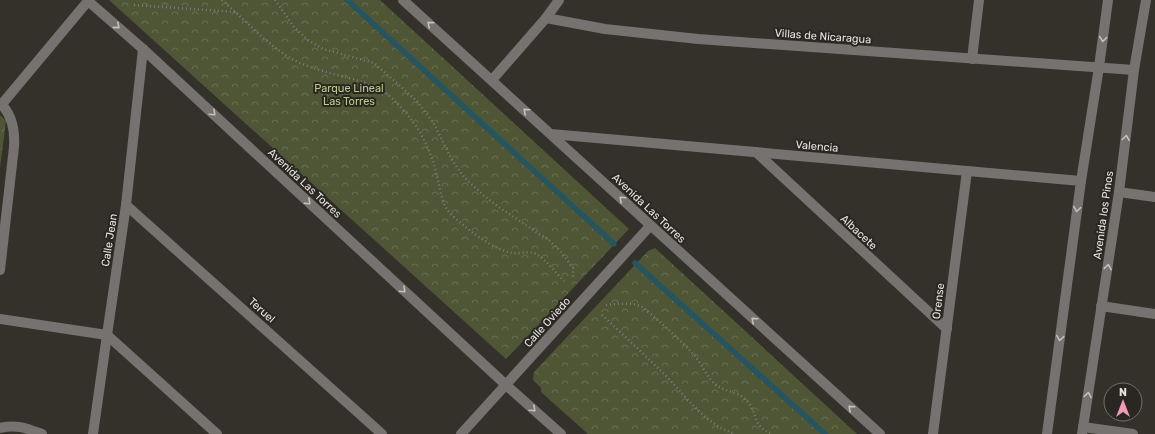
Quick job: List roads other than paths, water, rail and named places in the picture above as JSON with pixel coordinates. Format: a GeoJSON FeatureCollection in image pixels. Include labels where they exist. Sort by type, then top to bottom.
{"type":"FeatureCollection","features":[{"type":"Feature","properties":{"kind":"street","name":"Avenida Las Torres"},"geometry":{"type":"LineString","coordinates":[[88,0],[560,434]]}},
{"type":"Feature","properties":{"kind":"street"},"geometry":{"type":"LineString","coordinates":[[0,270],[15,133],[12,121],[1,104],[88,0]]}},
{"type":"Feature","properties":{"kind":"street","name":"Avenida Las Torres"},"geometry":{"type":"LineString","coordinates":[[403,0],[880,434]]}},
{"type":"Feature","properties":{"kind":"street"},"geometry":{"type":"LineString","coordinates":[[492,80],[546,18],[559,0]]}},
{"type":"Feature","properties":{"kind":"street"},"geometry":{"type":"LineString","coordinates":[[972,59],[979,0]]}},
{"type":"Feature","properties":{"kind":"street"},"geometry":{"type":"LineString","coordinates":[[1046,434],[1108,0]]}},
{"type":"Feature","properties":{"kind":"street","name":"Avenida los Pinos"},"geometry":{"type":"LineString","coordinates":[[1083,431],[1119,192],[1134,70],[1146,0]]}},
{"type":"Feature","properties":{"kind":"street","name":"Villas de Nicaragua"},"geometry":{"type":"LineString","coordinates":[[546,18],[605,29],[698,39],[1134,70]]}},
{"type":"Feature","properties":{"kind":"street","name":"Calle Jean"},"geometry":{"type":"LineString","coordinates":[[93,434],[126,205],[143,49]]}},
{"type":"Feature","properties":{"kind":"street","name":"Valencia"},"geometry":{"type":"LineString","coordinates":[[551,134],[1081,181]]}},
{"type":"Feature","properties":{"kind":"street","name":"Albacete"},"geometry":{"type":"LineString","coordinates":[[756,152],[947,330]]}},
{"type":"Feature","properties":{"kind":"street","name":"Orense"},"geometry":{"type":"LineString","coordinates":[[933,434],[967,171]]}},
{"type":"Feature","properties":{"kind":"street"},"geometry":{"type":"LineString","coordinates":[[1119,192],[1155,197]]}},
{"type":"Feature","properties":{"kind":"street","name":"Teruel"},"geometry":{"type":"LineString","coordinates":[[126,205],[382,434]]}},
{"type":"Feature","properties":{"kind":"street","name":"Calle Oviedo"},"geometry":{"type":"LineString","coordinates":[[461,434],[650,226]]}},
{"type":"Feature","properties":{"kind":"street"},"geometry":{"type":"LineString","coordinates":[[1101,306],[1155,314]]}},
{"type":"Feature","properties":{"kind":"street"},"geometry":{"type":"LineString","coordinates":[[0,320],[107,335],[217,434]]}},
{"type":"Feature","properties":{"kind":"street"},"geometry":{"type":"LineString","coordinates":[[0,428],[8,426],[26,427],[42,434]]}},
{"type":"Feature","properties":{"kind":"street"},"geometry":{"type":"LineString","coordinates":[[1083,431],[1133,434]]}},
{"type":"Feature","properties":{"kind":"waterway"},"geometry":{"type":"LineString","coordinates":[[347,0],[614,244]]}},
{"type":"Feature","properties":{"kind":"waterway"},"geometry":{"type":"LineString","coordinates":[[635,263],[825,434]]}},
{"type":"Feature","properties":{"kind":"park label","name":"Parque Lineal Las Torres"},"geometry":{"type":"Point","coordinates":[349,94]}}]}
